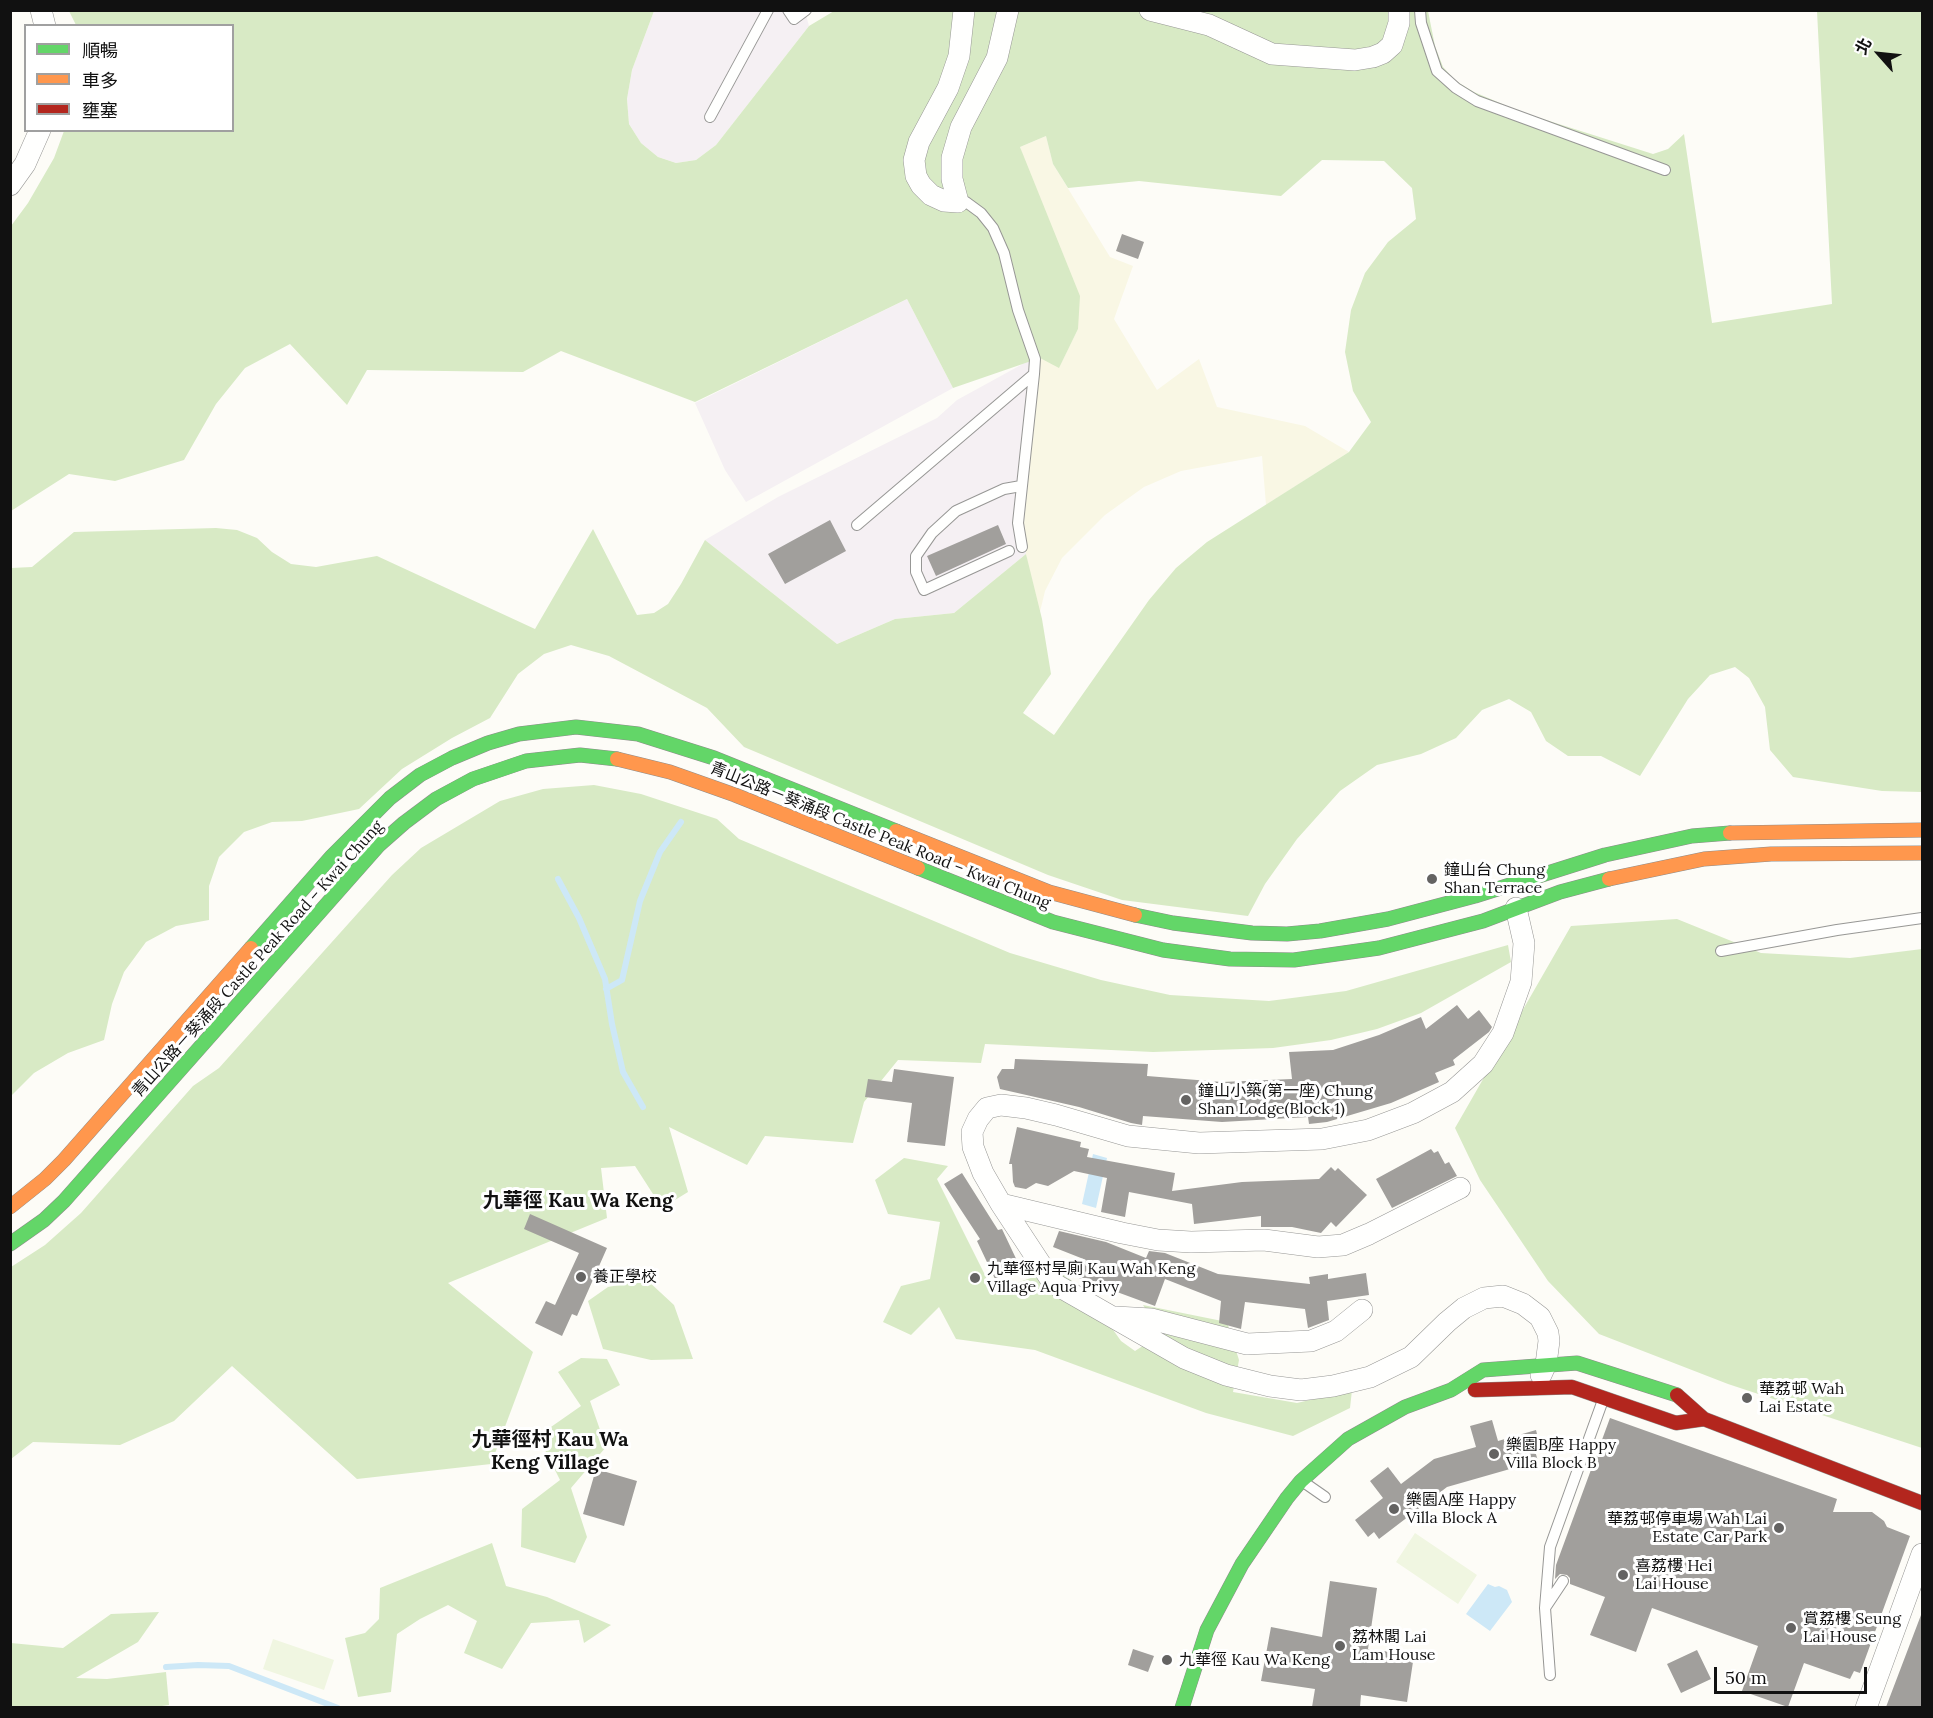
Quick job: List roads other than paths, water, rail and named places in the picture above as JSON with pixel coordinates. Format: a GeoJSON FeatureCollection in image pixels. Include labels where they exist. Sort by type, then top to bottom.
{"type":"FeatureCollection","features":[{"type":"Feature","properties":{"kind":"main road","name":"青山公路－葵涌段 Castle Peak Road – Kwai Chung"},"geometry":{"type":"LineString","coordinates":[[10,1207],[38,1186],[64,1160],[305,885],[369,817],[420,775],[488,743],[519,734],[576,727],[638,734],[714,758],[1049,892],[1094,906],[1173,923],[1252,933],[1287,933],[1352,926],[1412,913],[1605,855],[1692,836],[1745,832],[1923,830]]}},
{"type":"Feature","properties":{"kind":"main road","name":"青山公路－葵涌段 Castle Peak Road – Kwai Chung"},"geometry":{"type":"LineString","coordinates":[[10,1244],[44,1220],[64,1201],[379,845],[436,799],[473,779],[526,761],[580,755],[628,761],[670,772],[735,795],[1053,922],[1129,943],[1196,956],[1266,961],[1352,953],[1473,924],[1569,890],[1638,872],[1704,859],[1771,854],[1923,853]]}},
{"type":"Feature","properties":{"kind":"main road"},"geometry":{"type":"LineString","coordinates":[[1182,1707],[1195,1663],[1212,1621],[1242,1564],[1301,1481],[1348,1439],[1368,1427],[1406,1407],[1451,1390],[1483,1370],[1577,1363],[1609,1385],[1625,1410],[1677,1423],[1704,1419]]}},
{"type":"Feature","properties":{"kind":"main road"},"geometry":{"type":"LineString","coordinates":[[1546,1364],[1572,1388]]}},
{"type":"Feature","properties":{"kind":"main road"},"geometry":{"type":"LineString","coordinates":[[1451,1390],[1572,1388],[1609,1385],[1677,1395],[1704,1419],[1923,1503]]}},
{"type":"Feature","properties":{"kind":"street"},"geometry":{"type":"LineString","coordinates":[[964,10],[959,56],[948,88],[919,142],[914,160],[916,176],[931,195],[944,201],[958,202],[952,179],[951,158],[961,127],[997,58],[1008,10]]}},
{"type":"Feature","properties":{"kind":"street"},"geometry":{"type":"LineString","coordinates":[[1150,10],[1209,25],[1272,54],[1355,60],[1383,53],[1392,45],[1399,23],[1399,10]]}},
{"type":"Feature","properties":{"kind":"street"},"geometry":{"type":"LineString","coordinates":[[10,185],[25,164],[39,132]]}},
{"type":"Feature","properties":{"kind":"street"},"geometry":{"type":"LineString","coordinates":[[1516,908],[1524,943],[1521,982],[1503,1033],[1483,1065],[1452,1092],[1413,1113],[1368,1130],[1322,1139],[1199,1143],[1128,1136],[1026,1108],[1001,1105],[987,1108],[978,1119],[972,1132],[973,1147],[983,1173],[1053,1283],[1184,1358],[1226,1375],[1270,1386],[1301,1390],[1333,1386],[1371,1377],[1411,1357],[1464,1308],[1484,1298],[1503,1296],[1523,1304],[1540,1317],[1548,1333],[1546,1364],[1536,1387]]}},
{"type":"Feature","properties":{"kind":"street"},"geometry":{"type":"LineString","coordinates":[[1001,1204],[1158,1240],[1191,1242],[1264,1240],[1318,1247],[1343,1245],[1460,1188]]}},
{"type":"Feature","properties":{"kind":"street"},"geometry":{"type":"LineString","coordinates":[[1112,1317],[1151,1319],[1247,1344],[1311,1341],[1336,1331],[1362,1310]]}},
{"type":"Feature","properties":{"kind":"street"},"geometry":{"type":"LineString","coordinates":[[1866,1707],[1923,1554]]}},
{"type":"Feature","properties":{"kind":"lane"},"geometry":{"type":"LineString","coordinates":[[710,117],[768,10]]}},
{"type":"Feature","properties":{"kind":"lane"},"geometry":{"type":"LineString","coordinates":[[788,10],[794,19],[806,10]]}},
{"type":"Feature","properties":{"kind":"lane"},"geometry":{"type":"LineString","coordinates":[[1420,10],[1420,23],[1437,71],[1463,92],[1477,101],[1665,170]]}},
{"type":"Feature","properties":{"kind":"lane"},"geometry":{"type":"LineString","coordinates":[[958,202],[966,202],[981,213],[993,228],[1004,253],[1018,310],[1035,359],[1018,523],[1022,547]]}},
{"type":"Feature","properties":{"kind":"lane"},"geometry":{"type":"LineString","coordinates":[[857,525],[1034,374]]}},
{"type":"Feature","properties":{"kind":"lane"},"geometry":{"type":"LineString","coordinates":[[1009,551],[924,590],[916,572],[916,556],[932,533],[956,511],[1004,489],[1021,486]]}},
{"type":"Feature","properties":{"kind":"lane"},"geometry":{"type":"LineString","coordinates":[[1508,886],[1516,908]]}},
{"type":"Feature","properties":{"kind":"lane"},"geometry":{"type":"LineString","coordinates":[[1720,951],[1837,930],[1923,918]]}},
{"type":"Feature","properties":{"kind":"lane"},"geometry":{"type":"LineString","coordinates":[[1550,1675],[1545,1608],[1550,1547],[1609,1385]]}},
{"type":"Feature","properties":{"kind":"lane"},"geometry":{"type":"LineString","coordinates":[[1301,1481],[1325,1497]]}},
{"type":"Feature","properties":{"kind":"lane"},"geometry":{"type":"LineString","coordinates":[[1545,1608],[1563,1581]]}},
{"type":"Feature","properties":{"kind":"water"},"geometry":{"type":"Polygon","coordinates":[[[1093,1154],[1107,1158],[1096,1208],[1082,1204],[1093,1154]]]}},
{"type":"Feature","properties":{"kind":"water"},"geometry":{"type":"Polygon","coordinates":[[[1488,1584],[1507,1590],[1512,1602],[1490,1631],[1466,1614],[1488,1584]]]}},
{"type":"Feature","properties":{"kind":"waterway"},"geometry":{"type":"LineString","coordinates":[[606,989],[622,980],[640,901],[660,852],[681,822]]}},
{"type":"Feature","properties":{"kind":"waterway"},"geometry":{"type":"LineString","coordinates":[[558,879],[579,918],[605,979],[623,1072],[643,1107]]}},
{"type":"Feature","properties":{"kind":"waterway"},"geometry":{"type":"LineString","coordinates":[[166,1667],[229,1666],[338,1708]]}},
{"type":"Feature","properties":{"kind":"place","name":"鐘山台 Chung Shan Terrace"},"geometry":{"type":"Point","coordinates":[1432,879]}},
{"type":"Feature","properties":{"kind":"place","name":"鐘山小築(第一座) Chung Shan Lodge(Block 1)"},"geometry":{"type":"Point","coordinates":[1186,1100]}},
{"type":"Feature","properties":{"kind":"place","name":"養正學校"},"geometry":{"type":"Point","coordinates":[581,1277]}},
{"type":"Feature","properties":{"kind":"place","name":"九華徑村旱廁 Kau Wah Keng Village Aqua Privy"},"geometry":{"type":"Point","coordinates":[975,1278]}},
{"type":"Feature","properties":{"kind":"place","name":"華荔邨 Wah Lai Estate"},"geometry":{"type":"Point","coordinates":[1747,1398]}},
{"type":"Feature","properties":{"kind":"place","name":"樂園B座 Happy Villa Block B"},"geometry":{"type":"Point","coordinates":[1494,1454]}},
{"type":"Feature","properties":{"kind":"place","name":"樂園A座 Happy Villa Block A"},"geometry":{"type":"Point","coordinates":[1394,1509]}},
{"type":"Feature","properties":{"kind":"place","name":"華荔邨停車場 Wah Lai Estate Car Park"},"geometry":{"type":"Point","coordinates":[1779,1528]}},
{"type":"Feature","properties":{"kind":"place","name":"喜荔樓 Hei Lai House"},"geometry":{"type":"Point","coordinates":[1623,1575]}},
{"type":"Feature","properties":{"kind":"place","name":"賞荔樓 Seung Lai House"},"geometry":{"type":"Point","coordinates":[1791,1628]}},
{"type":"Feature","properties":{"kind":"place","name":"荔林閣 Lai Lam House"},"geometry":{"type":"Point","coordinates":[1340,1646]}},
{"type":"Feature","properties":{"kind":"place","name":"九華徑 Kau Wa Keng"},"geometry":{"type":"Point","coordinates":[1167,1660]}},
{"type":"Feature","properties":{"kind":"district","name":"九華徑 Kau Wa Keng"},"geometry":{"type":"Point","coordinates":[578,1201]}},
{"type":"Feature","properties":{"kind":"district","name":"九華徑村 Kau Wa Keng Village"},"geometry":{"type":"Point","coordinates":[550,1452]}}]}
